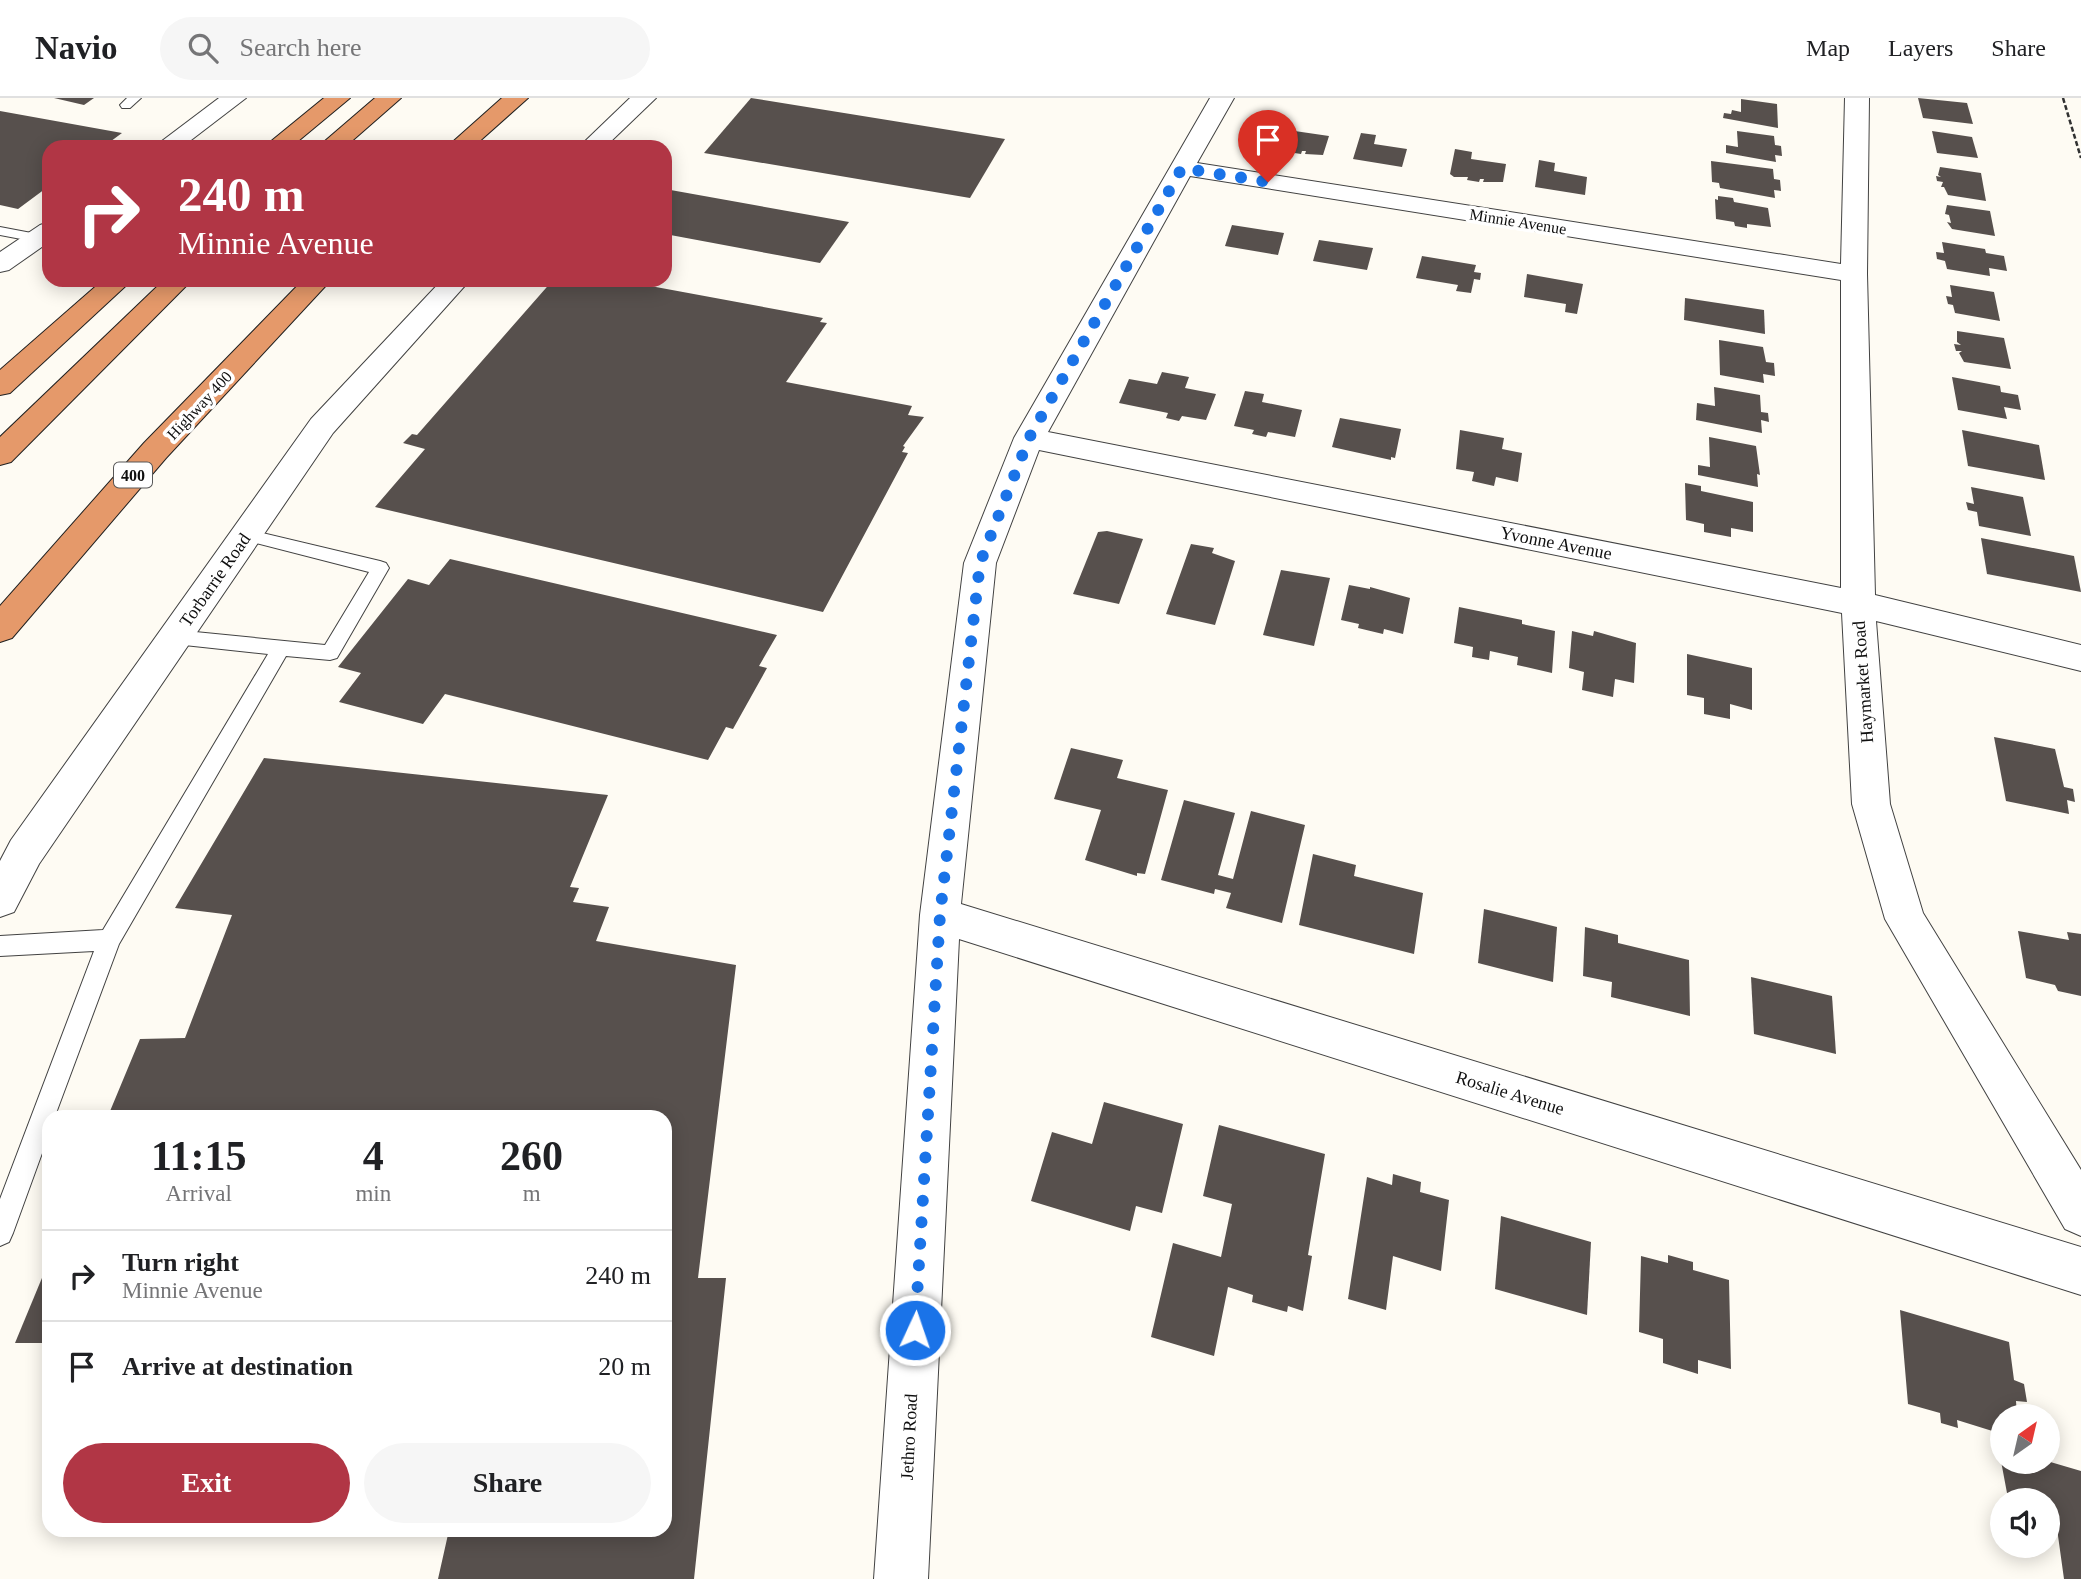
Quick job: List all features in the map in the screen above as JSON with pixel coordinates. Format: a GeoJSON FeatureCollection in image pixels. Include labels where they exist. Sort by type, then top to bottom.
{"type":"FeatureCollection","features":[{"type":"Feature","properties":{"kind":"highway"},"geometry":{"type":"LineString","coordinates":[[285,140],[338,98]]}},
{"type":"Feature","properties":{"kind":"highway"},"geometry":{"type":"LineString","coordinates":[[338,140],[389,98]]}},
{"type":"Feature","properties":{"kind":"highway"},"geometry":{"type":"LineString","coordinates":[[467,140],[516,98]]}},
{"type":"Feature","properties":{"kind":"highway"},"geometry":{"type":"LineString","coordinates":[[0,386],[111,287]]}},
{"type":"Feature","properties":{"kind":"highway"},"geometry":{"type":"LineString","coordinates":[[0,455],[172,287]]}},
{"type":"Feature","properties":{"kind":"highway","name":"Highway 400"},"geometry":{"type":"LineString","coordinates":[[0,629],[82,531],[311,287]]}},
{"type":"Feature","properties":{"kind":"street"},"geometry":{"type":"LineString","coordinates":[[176,140],[234,98]]}},
{"type":"Feature","properties":{"kind":"street"},"geometry":{"type":"LineString","coordinates":[[599,140],[644,98]]}},
{"type":"Feature","properties":{"kind":"street","name":"Jethro Road"},"geometry":{"type":"LineString","coordinates":[[901,1579],[940,915],[980,563],[1029,438],[1222,98]]}},
{"type":"Feature","properties":{"kind":"street","name":"Haymarket Road"},"geometry":{"type":"LineString","coordinates":[[1857,98],[1854,274],[1858,604],[1871,804],[1905,919],[2081,1213]]}},
{"type":"Feature","properties":{"kind":"street","name":"Minnie Avenue"},"geometry":{"type":"LineString","coordinates":[[1182,168],[1854,274]]}},
{"type":"Feature","properties":{"kind":"street"},"geometry":{"type":"LineString","coordinates":[[0,264],[42,235]]}},
{"type":"Feature","properties":{"kind":"street","name":"Torbarrie Road"},"geometry":{"type":"LineString","coordinates":[[0,900],[25,852],[323,426],[451,287]]}},
{"type":"Feature","properties":{"kind":"street","name":"Yvonne Avenue"},"geometry":{"type":"LineString","coordinates":[[1029,438],[1858,604],[2081,658]]}},
{"type":"Feature","properties":{"kind":"street","name":"Rosalie Avenue"},"geometry":{"type":"LineString","coordinates":[[940,915],[2081,1271]]}},
{"type":"Feature","properties":{"kind":"lane"},"geometry":{"type":"LineString","coordinates":[[0,231],[42,234]]}},
{"type":"Feature","properties":{"kind":"lane"},"geometry":{"type":"LineString","coordinates":[[175,637],[330,653],[380,568],[246,536]]}},
{"type":"Feature","properties":{"kind":"lane"},"geometry":{"type":"LineString","coordinates":[[46,1110],[109,940],[281,648]]}},
{"type":"Feature","properties":{"kind":"lane"},"geometry":{"type":"LineString","coordinates":[[0,946],[109,940]]}},
{"type":"Feature","properties":{"kind":"lane"},"geometry":{"type":"LineString","coordinates":[[0,1233],[42,1120]]}},
{"type":"Feature","properties":{"kind":"path"},"geometry":{"type":"LineString","coordinates":[[2063,98],[2081,158]]}},
{"type":"Feature","properties":{"kind":"building"},"geometry":{"type":"Polygon","coordinates":[[[54,98],[94,98],[84,105],[54,98]]]}},
{"type":"Feature","properties":{"kind":"building"},"geometry":{"type":"Polygon","coordinates":[[[751,98],[1005,139],[970,198],[704,153],[751,98]]]}},
{"type":"Feature","properties":{"kind":"building"},"geometry":{"type":"Polygon","coordinates":[[[1918,98],[1967,103],[1973,124],[1923,118],[1918,98]]]}},
{"type":"Feature","properties":{"kind":"building"},"geometry":{"type":"Polygon","coordinates":[[[1741,99],[1777,104],[1778,128],[1723,118],[1724,113],[1731,114],[1732,110],[1741,112],[1741,99]]]}},
{"type":"Feature","properties":{"kind":"building"},"geometry":{"type":"Polygon","coordinates":[[[0,111],[122,133],[112,140],[42,140],[42,191],[18,209],[0,205],[0,111]]]}},
{"type":"Feature","properties":{"kind":"building"},"geometry":{"type":"Polygon","coordinates":[[[1281,129],[1329,136],[1323,155],[1305,154],[1306,151],[1301,154],[1288,152],[1290,148],[1286,151],[1276,150],[1277,147],[1274,147],[1281,129]]]}},
{"type":"Feature","properties":{"kind":"building"},"geometry":{"type":"Polygon","coordinates":[[[1737,131],[1774,136],[1775,145],[1781,146],[1782,156],[1775,155],[1776,162],[1726,153],[1726,145],[1738,147],[1737,131]]]}},
{"type":"Feature","properties":{"kind":"building"},"geometry":{"type":"Polygon","coordinates":[[[1932,131],[1972,137],[1978,158],[1937,153],[1932,131]]]}},
{"type":"Feature","properties":{"kind":"building"},"geometry":{"type":"Polygon","coordinates":[[[1361,133],[1376,135],[1374,144],[1407,149],[1402,167],[1353,159],[1361,133]]]}},
{"type":"Feature","properties":{"kind":"building"},"geometry":{"type":"Polygon","coordinates":[[[1455,149],[1472,152],[1471,159],[1506,164],[1503,182],[1483,182],[1484,179],[1480,179],[1479,182],[1467,180],[1468,177],[1454,177],[1450,174],[1455,149]]]}},
{"type":"Feature","properties":{"kind":"building"},"geometry":{"type":"Polygon","coordinates":[[[1539,160],[1555,163],[1554,171],[1587,177],[1585,195],[1535,187],[1539,160]]]}},
{"type":"Feature","properties":{"kind":"building"},"geometry":{"type":"Polygon","coordinates":[[[1711,161],[1773,169],[1774,179],[1780,180],[1781,191],[1774,190],[1775,198],[1720,188],[1719,183],[1712,182],[1711,161]]]}},
{"type":"Feature","properties":{"kind":"building"},"geometry":{"type":"Polygon","coordinates":[[[1940,167],[1981,173],[1986,201],[1948,195],[1944,187],[1941,187],[1943,182],[1937,181],[1936,176],[1941,177],[1938,175],[1940,167]]]}},
{"type":"Feature","properties":{"kind":"building"},"geometry":{"type":"Polygon","coordinates":[[[672,190],[849,222],[820,263],[672,235],[672,190]]]}},
{"type":"Feature","properties":{"kind":"building"},"geometry":{"type":"Polygon","coordinates":[[[1718,196],[1733,198],[1734,202],[1768,208],[1771,227],[1747,224],[1747,228],[1735,226],[1734,222],[1716,219],[1715,199],[1718,200],[1718,196]]]}},
{"type":"Feature","properties":{"kind":"building"},"geometry":{"type":"Polygon","coordinates":[[[1947,205],[1990,211],[1995,236],[1952,229],[1947,222],[1951,223],[1949,215],[1945,214],[1947,205]]]}},
{"type":"Feature","properties":{"kind":"building"},"geometry":{"type":"Polygon","coordinates":[[[1232,225],[1284,233],[1278,255],[1225,246],[1232,225]]]}},
{"type":"Feature","properties":{"kind":"building"},"geometry":{"type":"Polygon","coordinates":[[[1319,240],[1373,248],[1367,270],[1313,261],[1319,240]]]}},
{"type":"Feature","properties":{"kind":"building"},"geometry":{"type":"Polygon","coordinates":[[[1942,242],[1985,249],[1986,253],[2004,256],[2007,271],[1989,268],[1990,276],[1947,269],[1945,261],[1937,259],[1936,252],[1944,253],[1942,242]]]}},
{"type":"Feature","properties":{"kind":"building"},"geometry":{"type":"Polygon","coordinates":[[[1422,256],[1476,265],[1474,272],[1481,273],[1480,280],[1474,279],[1471,293],[1456,291],[1458,285],[1416,278],[1422,256]]]}},
{"type":"Feature","properties":{"kind":"building"},"geometry":{"type":"Polygon","coordinates":[[[1527,274],[1583,284],[1577,314],[1565,312],[1566,304],[1524,297],[1527,274]]]}},
{"type":"Feature","properties":{"kind":"building"},"geometry":{"type":"Polygon","coordinates":[[[1950,285],[1994,292],[2000,321],[1955,313],[1946,296],[1952,297],[1950,285]]]}},
{"type":"Feature","properties":{"kind":"building"},"geometry":{"type":"Polygon","coordinates":[[[547,287],[656,287],[823,318],[820,322],[827,323],[786,382],[912,406],[908,415],[924,417],[903,446],[905,447],[902,452],[908,453],[823,612],[375,507],[425,449],[403,443],[412,434],[417,435],[547,287]]]}},
{"type":"Feature","properties":{"kind":"building"},"geometry":{"type":"Polygon","coordinates":[[[1685,298],[1764,310],[1765,334],[1684,320],[1685,298]]]}},
{"type":"Feature","properties":{"kind":"building"},"geometry":{"type":"Polygon","coordinates":[[[1957,331],[2004,338],[2011,369],[1964,362],[1959,353],[1962,351],[1956,351],[1954,344],[1961,345],[1957,342],[1957,331]]]}},
{"type":"Feature","properties":{"kind":"building"},"geometry":{"type":"Polygon","coordinates":[[[1719,340],[1763,347],[1766,362],[1774,363],[1775,376],[1763,374],[1764,383],[1720,375],[1719,340]]]}},
{"type":"Feature","properties":{"kind":"building"},"geometry":{"type":"Polygon","coordinates":[[[1162,372],[1189,377],[1185,388],[1216,394],[1206,420],[1182,416],[1179,421],[1166,418],[1168,413],[1119,403],[1129,379],[1157,384],[1162,372]]]}},
{"type":"Feature","properties":{"kind":"building"},"geometry":{"type":"Polygon","coordinates":[[[1952,377],[2000,386],[2001,392],[2018,395],[2021,410],[2004,407],[2007,419],[1958,410],[1952,377]]]}},
{"type":"Feature","properties":{"kind":"building"},"geometry":{"type":"Polygon","coordinates":[[[1714,387],[1760,395],[1761,412],[1768,413],[1769,422],[1761,420],[1762,433],[1696,420],[1697,403],[1715,406],[1714,387]]]}},
{"type":"Feature","properties":{"kind":"building"},"geometry":{"type":"Polygon","coordinates":[[[1245,391],[1264,394],[1262,402],[1302,410],[1295,437],[1268,432],[1266,437],[1252,434],[1254,430],[1234,426],[1245,391]]]}},
{"type":"Feature","properties":{"kind":"building"},"geometry":{"type":"Polygon","coordinates":[[[1340,418],[1401,429],[1395,458],[1391,457],[1391,460],[1332,447],[1340,418]]]}},
{"type":"Feature","properties":{"kind":"building"},"geometry":{"type":"Polygon","coordinates":[[[1460,430],[1504,438],[1502,449],[1522,453],[1518,482],[1496,477],[1494,486],[1472,481],[1474,472],[1456,469],[1460,430]]]}},
{"type":"Feature","properties":{"kind":"building"},"geometry":{"type":"Polygon","coordinates":[[[1962,430],[2039,445],[2045,480],[1968,466],[1962,430]]]}},
{"type":"Feature","properties":{"kind":"building"},"geometry":{"type":"Polygon","coordinates":[[[1709,437],[1756,446],[1760,475],[1757,474],[1758,487],[1698,475],[1698,465],[1710,467],[1709,437]]]}},
{"type":"Feature","properties":{"kind":"building"},"geometry":{"type":"Polygon","coordinates":[[[1685,483],[1701,486],[1701,491],[1753,502],[1753,532],[1731,528],[1731,537],[1704,532],[1704,524],[1686,520],[1685,483]]]}},
{"type":"Feature","properties":{"kind":"building"},"geometry":{"type":"Polygon","coordinates":[[[1971,487],[2023,497],[2031,536],[1979,526],[1977,512],[1968,510],[1966,502],[1974,504],[1971,487]]]}},
{"type":"Feature","properties":{"kind":"building"},"geometry":{"type":"Polygon","coordinates":[[[1107,531],[1143,539],[1119,604],[1073,594],[1098,532],[1107,531]]]}},
{"type":"Feature","properties":{"kind":"building"},"geometry":{"type":"Polygon","coordinates":[[[1981,538],[2074,556],[2081,592],[1987,574],[1981,538]]]}},
{"type":"Feature","properties":{"kind":"building"},"geometry":{"type":"Polygon","coordinates":[[[1191,544],[1214,548],[1212,553],[1235,561],[1215,625],[1166,614],[1191,544]]]}},
{"type":"Feature","properties":{"kind":"building"},"geometry":{"type":"Polygon","coordinates":[[[450,559],[777,635],[759,666],[767,668],[733,729],[726,727],[708,760],[445,694],[423,724],[339,702],[361,673],[338,667],[408,579],[429,585],[450,559]]]}},
{"type":"Feature","properties":{"kind":"building"},"geometry":{"type":"Polygon","coordinates":[[[1281,570],[1330,578],[1314,646],[1263,635],[1281,570]]]}},
{"type":"Feature","properties":{"kind":"building"},"geometry":{"type":"Polygon","coordinates":[[[1349,585],[1370,587],[1410,598],[1403,634],[1384,629],[1383,634],[1358,628],[1359,624],[1341,620],[1349,585]]]}},
{"type":"Feature","properties":{"kind":"building"},"geometry":{"type":"Polygon","coordinates":[[[1459,607],[1522,620],[1522,624],[1555,631],[1552,673],[1517,665],[1518,657],[1490,651],[1489,660],[1472,657],[1473,647],[1454,643],[1459,607]]]}},
{"type":"Feature","properties":{"kind":"building"},"geometry":{"type":"Polygon","coordinates":[[[1572,631],[1593,636],[1594,631],[1636,643],[1634,683],[1615,679],[1613,697],[1582,690],[1584,672],[1569,668],[1572,631]]]}},
{"type":"Feature","properties":{"kind":"building"},"geometry":{"type":"Polygon","coordinates":[[[1687,654],[1752,668],[1752,710],[1730,704],[1730,719],[1704,714],[1704,698],[1687,695],[1687,654]]]}},
{"type":"Feature","properties":{"kind":"building"},"geometry":{"type":"Polygon","coordinates":[[[1994,737],[2055,749],[2064,787],[2073,789],[2075,802],[2067,800],[2069,814],[2006,801],[1994,737]]]}},
{"type":"Feature","properties":{"kind":"building"},"geometry":{"type":"Polygon","coordinates":[[[1071,748],[1123,760],[1117,778],[1168,790],[1145,874],[1137,873],[1137,876],[1085,860],[1101,810],[1054,799],[1071,748]]]}},
{"type":"Feature","properties":{"kind":"building"},"geometry":{"type":"Polygon","coordinates":[[[264,758],[608,795],[570,887],[579,888],[573,902],[609,907],[596,941],[736,965],[698,1278],[726,1278],[694,1579],[438,1579],[447,1537],[672,1537],[672,1110],[110,1110],[140,1039],[185,1038],[232,915],[175,908],[264,758]]]}},
{"type":"Feature","properties":{"kind":"building"},"geometry":{"type":"Polygon","coordinates":[[[1184,800],[1235,813],[1218,875],[1233,879],[1251,811],[1305,825],[1282,923],[1226,908],[1231,893],[1215,889],[1214,894],[1161,880],[1184,800]]]}},
{"type":"Feature","properties":{"kind":"building"},"geometry":{"type":"Polygon","coordinates":[[[1313,854],[1356,865],[1354,876],[1423,893],[1414,954],[1299,925],[1313,854]]]}},
{"type":"Feature","properties":{"kind":"building"},"geometry":{"type":"Polygon","coordinates":[[[1484,909],[1557,927],[1553,982],[1478,963],[1484,909]]]}},
{"type":"Feature","properties":{"kind":"building"},"geometry":{"type":"Polygon","coordinates":[[[1585,927],[1618,935],[1618,943],[1689,960],[1690,1016],[1611,997],[1612,982],[1583,976],[1585,927]]]}},
{"type":"Feature","properties":{"kind":"building"},"geometry":{"type":"Polygon","coordinates":[[[2018,931],[2069,940],[2067,932],[2081,934],[2081,996],[2058,991],[2055,985],[2026,978],[2018,931]]]}},
{"type":"Feature","properties":{"kind":"building"},"geometry":{"type":"Polygon","coordinates":[[[1751,977],[1832,996],[1836,1054],[1754,1034],[1751,977]]]}},
{"type":"Feature","properties":{"kind":"building"},"geometry":{"type":"Polygon","coordinates":[[[1104,1102],[1183,1124],[1162,1213],[1136,1206],[1130,1231],[1031,1201],[1052,1132],[1092,1144],[1104,1102]]]}},
{"type":"Feature","properties":{"kind":"building"},"geometry":{"type":"Polygon","coordinates":[[[1219,1125],[1325,1154],[1308,1255],[1312,1256],[1303,1311],[1288,1306],[1287,1312],[1252,1302],[1253,1295],[1228,1287],[1214,1356],[1151,1337],[1173,1243],[1221,1257],[1232,1204],[1203,1196],[1219,1125]]]}},
{"type":"Feature","properties":{"kind":"building"},"geometry":{"type":"Polygon","coordinates":[[[1393,1174],[1421,1182],[1420,1192],[1449,1200],[1441,1271],[1393,1256],[1386,1310],[1348,1299],[1367,1177],[1392,1185],[1393,1174]]]}},
{"type":"Feature","properties":{"kind":"building"},"geometry":{"type":"Polygon","coordinates":[[[1501,1216],[1591,1242],[1587,1315],[1495,1289],[1501,1216]]]}},
{"type":"Feature","properties":{"kind":"building"},"geometry":{"type":"Polygon","coordinates":[[[1668,1255],[1693,1262],[1693,1270],[1729,1280],[1731,1369],[1698,1360],[1698,1374],[1663,1363],[1663,1339],[1639,1332],[1641,1256],[1668,1263],[1668,1255]]]}},
{"type":"Feature","properties":{"kind":"building"},"geometry":{"type":"Polygon","coordinates":[[[42,1278],[42,1343],[15,1343],[42,1278]]]}},
{"type":"Feature","properties":{"kind":"building"},"geometry":{"type":"Polygon","coordinates":[[[1900,1310],[2009,1342],[2014,1380],[2024,1384],[2027,1402],[1990,1404],[1990,1430],[1957,1420],[1958,1428],[1941,1423],[1940,1413],[1908,1404],[1900,1310]]]}},
{"type":"Feature","properties":{"kind":"building"},"geometry":{"type":"Polygon","coordinates":[[[2060,1465],[2081,1471],[2081,1579],[2064,1579],[2060,1550],[2060,1488],[2006,1488],[2003,1474],[2060,1474],[2060,1465]]]}},
{"type":"Feature","properties":{"kind":"route"},"geometry":{"type":"LineString","coordinates":[[915,1330],[940,915],[980,563],[1029,438],[1182,168],[1268,182]]}}]}
